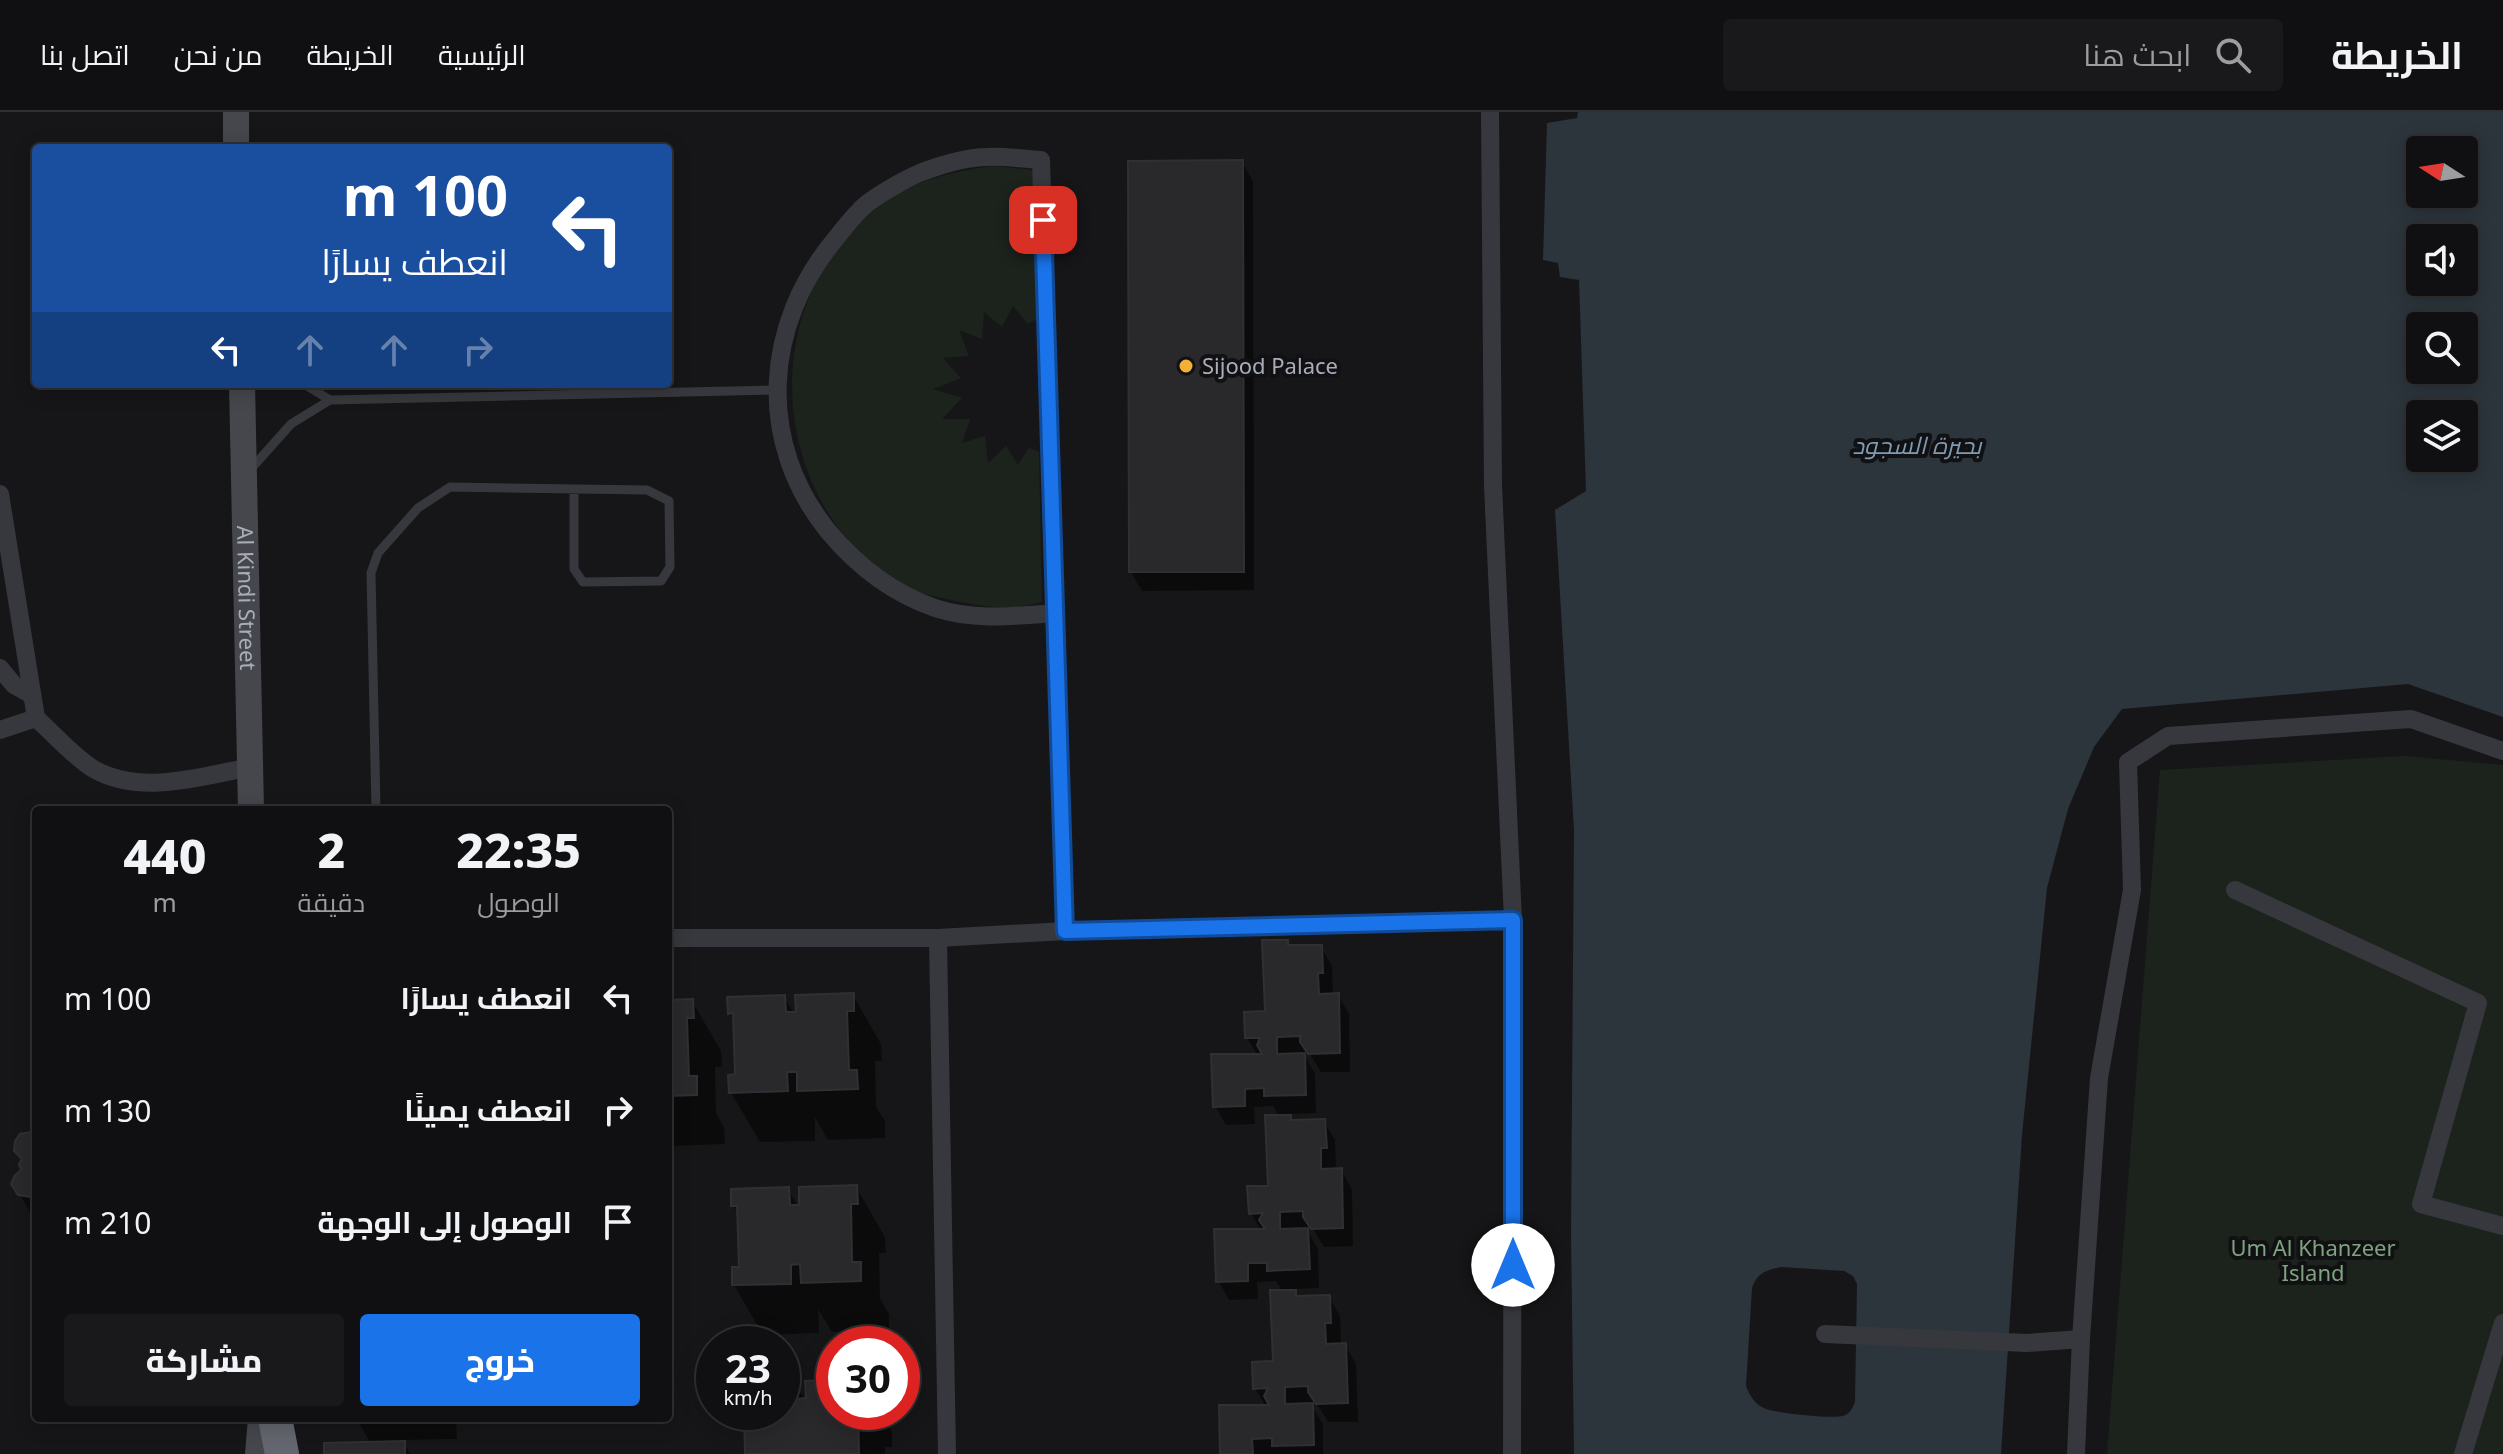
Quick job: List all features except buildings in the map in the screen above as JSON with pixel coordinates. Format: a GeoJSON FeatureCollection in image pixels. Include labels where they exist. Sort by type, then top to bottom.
{"type":"FeatureCollection","features":[{"type":"Feature","properties":{"kind":"highway"},"geometry":{"type":"LineString","coordinates":[[275,1422],[282,1454]]}},
{"type":"Feature","properties":{"kind":"street"},"geometry":{"type":"LineString","coordinates":[[236,112],[236,144]]}},
{"type":"Feature","properties":{"kind":"street"},"geometry":{"type":"LineString","coordinates":[[1490,112],[1493,486],[1513,920],[1512,1454]]}},
{"type":"Feature","properties":{"kind":"street"},"geometry":{"type":"LineString","coordinates":[[1055,613],[993,618],[936,608],[883,583],[848,555],[807,505],[789,465],[778,419],[779,366],[790,313],[822,255],[862,207],[921,173],[984,157],[1041,160],[1065,931]]}},
{"type":"Feature","properties":{"kind":"street","name":"Al Kindi Street"},"geometry":{"type":"LineString","coordinates":[[242,388],[251,806]]}},
{"type":"Feature","properties":{"kind":"street"},"geometry":{"type":"LineString","coordinates":[[0,494],[36,718],[91,767],[124,780],[173,780],[250,767]]}},
{"type":"Feature","properties":{"kind":"street"},"geometry":{"type":"LineString","coordinates":[[0,668],[14,685],[32,695]]}},
{"type":"Feature","properties":{"kind":"street"},"geometry":{"type":"LineString","coordinates":[[0,730],[36,718]]}},
{"type":"Feature","properties":{"kind":"street"},"geometry":{"type":"LineString","coordinates":[[2076,1454],[2099,1078],[2132,890],[2128,762],[2168,736],[2411,719],[2503,751]]}},
{"type":"Feature","properties":{"kind":"street"},"geometry":{"type":"LineString","coordinates":[[2235,890],[2478,1003],[2421,1204],[2503,1226]]}},
{"type":"Feature","properties":{"kind":"street"},"geometry":{"type":"LineString","coordinates":[[672,938],[938,938],[1065,931],[1513,920]]}},
{"type":"Feature","properties":{"kind":"street"},"geometry":{"type":"LineString","coordinates":[[938,938],[947,1454]]}},
{"type":"Feature","properties":{"kind":"street"},"geometry":{"type":"LineString","coordinates":[[2463,1454],[2503,1323]]}},
{"type":"Feature","properties":{"kind":"street"},"geometry":{"type":"LineString","coordinates":[[1825,1334],[2027,1343],[2081,1339]]}},
{"type":"Feature","properties":{"kind":"street"},"geometry":{"type":"LineString","coordinates":[[258,1454],[261,1422]]}},
{"type":"Feature","properties":{"kind":"street"},"geometry":{"type":"LineString","coordinates":[[274,1422],[276,1454]]}},
{"type":"Feature","properties":{"kind":"lane"},"geometry":{"type":"LineString","coordinates":[[310,388],[330,400]]}},
{"type":"Feature","properties":{"kind":"lane"},"geometry":{"type":"LineString","coordinates":[[244,477],[291,424],[330,400],[778,390]]}},
{"type":"Feature","properties":{"kind":"lane"},"geometry":{"type":"LineString","coordinates":[[376,806],[371,573],[378,553],[418,508],[450,487],[647,490],[669,501],[670,567],[661,581],[583,582],[574,569],[574,489]]}},
{"type":"Feature","properties":{"kind":"green space"},"geometry":{"type":"Polygon","coordinates":[[[993,166],[1034,170],[1037,319],[1028,324],[1013,306],[1002,327],[984,312],[982,339],[959,330],[969,356],[943,358],[961,378],[933,389],[962,398],[942,419],[970,419],[962,443],[985,436],[988,463],[1006,446],[1018,465],[1029,448],[1039,452],[1042,602],[1012,608],[930,595],[899,585],[880,573],[838,528],[817,492],[802,453],[794,412],[793,370],[799,328],[813,289],[850,229],[886,200],[920,183],[955,172],[993,166]]]}},
{"type":"Feature","properties":{"kind":"green space","name":"Um Al Khanzeer Island"},"geometry":{"type":"Polygon","coordinates":[[[2404,756],[2503,765],[2503,1454],[2107,1454],[2160,770],[2404,756]]]}},
{"type":"Feature","properties":{"kind":"water","name":"بحيرة السجود"},"geometry":{"type":"Polygon","coordinates":[[[1578,112],[2503,112],[2503,717],[2408,684],[2122,709],[2094,747],[2068,809],[2047,888],[2022,1135],[2001,1454],[1574,1454],[1571,1234],[1574,830],[1555,510],[1586,491],[1579,280],[1560,277],[1558,263],[1543,260],[1547,123],[1577,118],[1578,112]],[[1781,1267],[1763,1273],[1752,1288],[1746,1386],[1749,1393],[1759,1405],[1772,1411],[1817,1416],[1845,1415],[1855,1402],[1857,1284],[1853,1276],[1844,1271],[1781,1267]]]}},
{"type":"Feature","properties":{"kind":"place","name":"Sijood Palace"},"geometry":{"type":"Point","coordinates":[1186,366]}},
{"type":"Feature","properties":{"kind":"route"},"geometry":{"type":"LineString","coordinates":[[1043,220],[1065,931],[1513,920],[1513,1265]]}}]}
